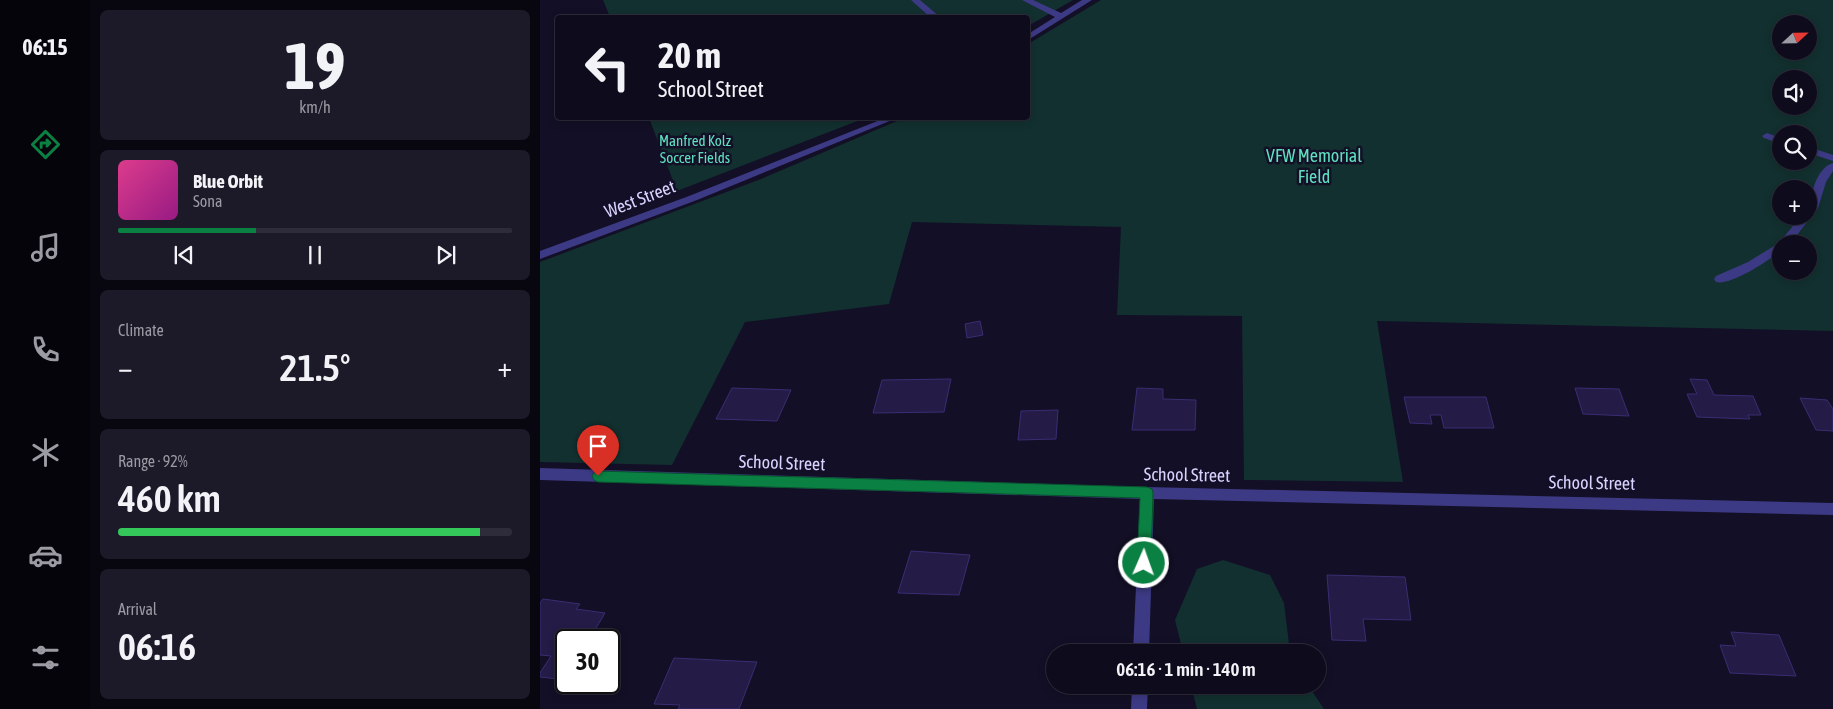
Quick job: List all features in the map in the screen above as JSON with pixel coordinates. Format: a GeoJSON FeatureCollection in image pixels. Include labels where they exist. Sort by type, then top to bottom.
{"type":"FeatureCollection","features":[{"type":"Feature","properties":{"kind":"street"},"geometry":{"type":"LineString","coordinates":[[915,0],[933,15]]}},
{"type":"Feature","properties":{"kind":"street"},"geometry":{"type":"LineString","coordinates":[[1026,0],[1062,16]]}},
{"type":"Feature","properties":{"kind":"street"},"geometry":{"type":"LineString","coordinates":[[1030,36],[1088,0]]}},
{"type":"Feature","properties":{"kind":"street","name":"West Street"},"geometry":{"type":"LineString","coordinates":[[540,255],[702,194],[887,120]]}},
{"type":"Feature","properties":{"kind":"street"},"geometry":{"type":"LineString","coordinates":[[1767,136],[1772,138]]}},
{"type":"Feature","properties":{"kind":"street"},"geometry":{"type":"LineString","coordinates":[[1817,153],[1833,158]]}},
{"type":"Feature","properties":{"kind":"street"},"geometry":{"type":"LineString","coordinates":[[1817,197],[1827,170],[1833,166]]}},
{"type":"Feature","properties":{"kind":"street"},"geometry":{"type":"LineString","coordinates":[[1791,235],[1800,225]]}},
{"type":"Feature","properties":{"kind":"street"},"geometry":{"type":"LineString","coordinates":[[1720,279],[1751,266],[1772,252]]}},
{"type":"Feature","properties":{"kind":"street","name":"School Street"},"geometry":{"type":"LineString","coordinates":[[540,474],[1147,493],[1833,509]]}},
{"type":"Feature","properties":{"kind":"street"},"geometry":{"type":"LineString","coordinates":[[1141,644],[1147,493]]}},
{"type":"Feature","properties":{"kind":"street"},"geometry":{"type":"LineString","coordinates":[[1139,709],[1140,694]]}},
{"type":"Feature","properties":{"kind":"green space"},"geometry":{"type":"Polygon","coordinates":[[[603,0],[1073,0],[1030,25],[1030,15],[609,15],[603,0]]]}},
{"type":"Feature","properties":{"kind":"green space","name":"VFW Memorial Field"},"geometry":{"type":"Polygon","coordinates":[[[1101,0],[1833,0],[1833,331],[1377,321],[1403,482],[1244,480],[1242,316],[1117,315],[1121,227],[912,222],[889,304],[745,322],[672,465],[540,462],[540,262],[761,179],[899,120],[1030,120],[1030,43],[1101,0]]]}},
{"type":"Feature","properties":{"kind":"green space","name":"Manfred Kolz Soccer Fields"},"geometry":{"type":"Polygon","coordinates":[[[650,120],[860,120],[677,191],[650,120]]]}},
{"type":"Feature","properties":{"kind":"green space"},"geometry":{"type":"Polygon","coordinates":[[[1223,560],[1270,575],[1284,603],[1289,644],[1181,644],[1175,620],[1197,569],[1223,560]]]}},
{"type":"Feature","properties":{"kind":"green space"},"geometry":{"type":"Polygon","coordinates":[[[1193,694],[1314,694],[1324,709],[1197,709],[1193,694]]]}},
{"type":"Feature","properties":{"kind":"building"},"geometry":{"type":"Polygon","coordinates":[[[980,321],[983,335],[967,338],[965,324],[980,321]]]}},
{"type":"Feature","properties":{"kind":"building"},"geometry":{"type":"Polygon","coordinates":[[[951,379],[944,412],[873,413],[882,380],[951,379]]]}},
{"type":"Feature","properties":{"kind":"building"},"geometry":{"type":"Polygon","coordinates":[[[1690,379],[1707,380],[1714,395],[1753,396],[1761,415],[1748,415],[1750,419],[1697,417],[1687,394],[1697,394],[1690,379]]]}},
{"type":"Feature","properties":{"kind":"building"},"geometry":{"type":"Polygon","coordinates":[[[732,388],[791,390],[777,421],[716,419],[732,388]]]}},
{"type":"Feature","properties":{"kind":"building"},"geometry":{"type":"Polygon","coordinates":[[[1137,388],[1163,389],[1163,399],[1196,400],[1195,430],[1132,430],[1137,388]]]}},
{"type":"Feature","properties":{"kind":"building"},"geometry":{"type":"Polygon","coordinates":[[[1575,388],[1619,389],[1629,416],[1583,414],[1575,388]]]}},
{"type":"Feature","properties":{"kind":"building"},"geometry":{"type":"Polygon","coordinates":[[[1404,397],[1486,397],[1494,428],[1444,428],[1441,415],[1430,415],[1432,424],[1410,423],[1404,397]]]}},
{"type":"Feature","properties":{"kind":"building"},"geometry":{"type":"Polygon","coordinates":[[[1800,398],[1827,400],[1833,409],[1833,431],[1816,430],[1800,398]]]}},
{"type":"Feature","properties":{"kind":"building"},"geometry":{"type":"Polygon","coordinates":[[[1058,410],[1056,439],[1018,440],[1021,411],[1058,410]]]}},
{"type":"Feature","properties":{"kind":"building"},"geometry":{"type":"Polygon","coordinates":[[[911,551],[970,555],[959,595],[898,593],[911,551]]]}},
{"type":"Feature","properties":{"kind":"building"},"geometry":{"type":"Polygon","coordinates":[[[1327,575],[1405,577],[1411,620],[1363,619],[1366,641],[1332,640],[1327,575]]]}},
{"type":"Feature","properties":{"kind":"building"},"geometry":{"type":"Polygon","coordinates":[[[543,599],[580,604],[576,609],[605,613],[596,629],[555,629],[555,679],[540,677],[540,673],[551,656],[540,655],[540,603],[543,599]]]}},
{"type":"Feature","properties":{"kind":"building"},"geometry":{"type":"Polygon","coordinates":[[[1731,632],[1779,635],[1796,676],[1730,673],[1720,645],[1736,646],[1731,632]]]}},
{"type":"Feature","properties":{"kind":"building"},"geometry":{"type":"Polygon","coordinates":[[[674,658],[757,662],[739,709],[678,709],[680,705],[654,704],[674,658]]]}},
{"type":"Feature","properties":{"kind":"route"},"geometry":{"type":"LineString","coordinates":[[598,476],[1147,493],[1144,563]]}}]}
